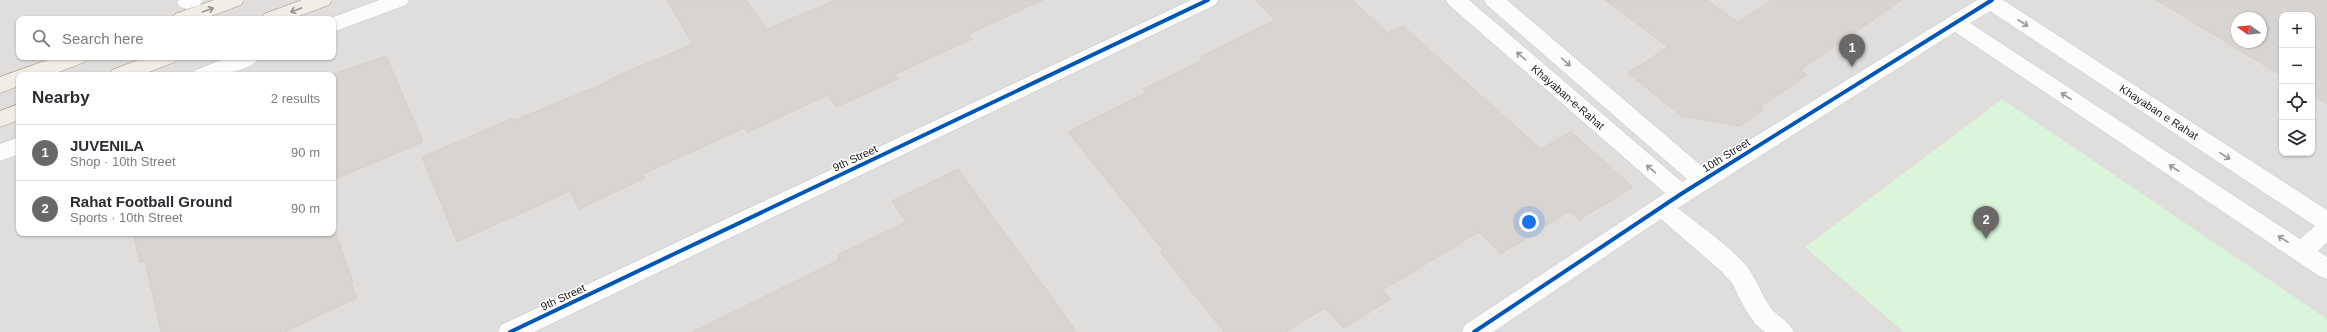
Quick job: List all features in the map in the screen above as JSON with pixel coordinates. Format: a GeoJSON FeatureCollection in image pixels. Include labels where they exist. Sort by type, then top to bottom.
{"type":"FeatureCollection","features":[{"type":"Feature","properties":{"kind":"main road"},"geometry":{"type":"LineString","coordinates":[[187,7],[234,0]]}},
{"type":"Feature","properties":{"kind":"main road"},"geometry":{"type":"LineString","coordinates":[[279,16],[322,0]]}},
{"type":"Feature","properties":{"kind":"main road"},"geometry":{"type":"LineString","coordinates":[[36,72],[70,60]]}},
{"type":"Feature","properties":{"kind":"main road"},"geometry":{"type":"LineString","coordinates":[[127,72],[160,60]]}},
{"type":"Feature","properties":{"kind":"main road"},"geometry":{"type":"LineString","coordinates":[[0,85],[16,79]]}},
{"type":"Feature","properties":{"kind":"main road"},"geometry":{"type":"LineString","coordinates":[[0,119],[16,113]]}},
{"type":"Feature","properties":{"kind":"street"},"geometry":{"type":"LineString","coordinates":[[336,24],[399,0]]}},
{"type":"Feature","properties":{"kind":"street","name":"9th Street"},"geometry":{"type":"LineString","coordinates":[[510,332],[1208,0]]}},
{"type":"Feature","properties":{"kind":"street","name":"Khayaban-e-Rahat"},"geometry":{"type":"LineString","coordinates":[[1456,0],[1681,194]]}},
{"type":"Feature","properties":{"kind":"street"},"geometry":{"type":"LineString","coordinates":[[1494,0],[1703,180]]}},
{"type":"Feature","properties":{"kind":"street","name":"10th Street"},"geometry":{"type":"LineString","coordinates":[[1474,332],[1681,194],[1991,1]]}},
{"type":"Feature","properties":{"kind":"street","name":"Khayaban e Rahat"},"geometry":{"type":"LineString","coordinates":[[1991,1],[2327,222]]}},
{"type":"Feature","properties":{"kind":"street"},"geometry":{"type":"LineString","coordinates":[[1956,23],[2327,268]]}},
{"type":"Feature","properties":{"kind":"street"},"geometry":{"type":"LineString","coordinates":[[211,72],[242,60]]}},
{"type":"Feature","properties":{"kind":"street"},"geometry":{"type":"LineString","coordinates":[[0,153],[16,147]]}},
{"type":"Feature","properties":{"kind":"street"},"geometry":{"type":"LineString","coordinates":[[1662,207],[1729,264],[1740,276],[1752,300],[1764,317],[1782,332]]}},
{"type":"Feature","properties":{"kind":"street"},"geometry":{"type":"LineString","coordinates":[[2301,251],[2327,229]]}},
{"type":"Feature","properties":{"kind":"shaded area"},"geometry":{"type":"Polygon","coordinates":[[[0,0],[2327,0],[2327,332],[0,332],[0,0]]]}},
{"type":"Feature","properties":{"kind":"green space"},"geometry":{"type":"Polygon","coordinates":[[[2002,99],[2327,319],[2327,332],[1904,332],[1805,247],[2002,99]]]}},
{"type":"Feature","properties":{"kind":"building"},"geometry":{"type":"Polygon","coordinates":[[[667,0],[746,0],[767,29],[836,0],[1043,0],[969,34],[972,39],[895,74],[898,79],[836,107],[828,95],[748,132],[744,128],[643,174],[645,178],[579,209],[570,191],[457,242],[422,157],[511,119],[515,120],[608,82],[610,79],[693,44],[667,0]]]}},
{"type":"Feature","properties":{"kind":"building"},"geometry":{"type":"Polygon","coordinates":[[[1255,0],[1352,0],[1388,33],[1403,26],[1541,149],[1571,132],[1633,187],[1579,220],[1570,211],[1501,254],[1479,232],[1383,290],[1391,299],[1344,328],[1325,308],[1285,332],[1224,332],[1160,252],[1163,250],[1068,132],[1146,93],[1143,89],[1203,60],[1200,57],[1275,20],[1255,0]]]}},
{"type":"Feature","properties":{"kind":"building"},"geometry":{"type":"Polygon","coordinates":[[[1605,0],[1707,0],[1738,22],[1772,0],[1902,0],[1800,70],[1807,75],[1760,107],[1763,110],[1740,126],[1682,116],[1628,73],[1668,47],[1605,0]]]}},
{"type":"Feature","properties":{"kind":"building"},"geometry":{"type":"Polygon","coordinates":[[[2156,0],[2327,0],[2327,104],[2315,97],[2315,12],[2279,12],[2279,74],[2236,48],[2267,48],[2267,12],[2231,12],[2231,45],[2156,0]]]}},
{"type":"Feature","properties":{"kind":"building"},"geometry":{"type":"Polygon","coordinates":[[[386,56],[423,142],[336,179],[336,73],[386,56]]]}},
{"type":"Feature","properties":{"kind":"building"},"geometry":{"type":"Polygon","coordinates":[[[958,169],[1077,332],[693,332],[840,259],[838,255],[906,222],[892,201],[958,169]]]}},
{"type":"Feature","properties":{"kind":"building"},"geometry":{"type":"Polygon","coordinates":[[[336,233],[357,298],[284,332],[161,332],[145,261],[140,263],[134,236],[336,236],[336,233]]]}},
{"type":"Feature","properties":{"kind":"cycle path"},"geometry":{"type":"LineString","coordinates":[[510,332],[1208,0]]}},
{"type":"Feature","properties":{"kind":"cycle path"},"geometry":{"type":"LineString","coordinates":[[1474,332],[1681,194],[1992,0]]}},
{"type":"Feature","properties":{"kind":"place","name":"JUVENILA"},"geometry":{"type":"Point","coordinates":[1852,67]}},
{"type":"Feature","properties":{"kind":"place","name":"Rahat Football Ground"},"geometry":{"type":"Point","coordinates":[1986,239]}}]}
